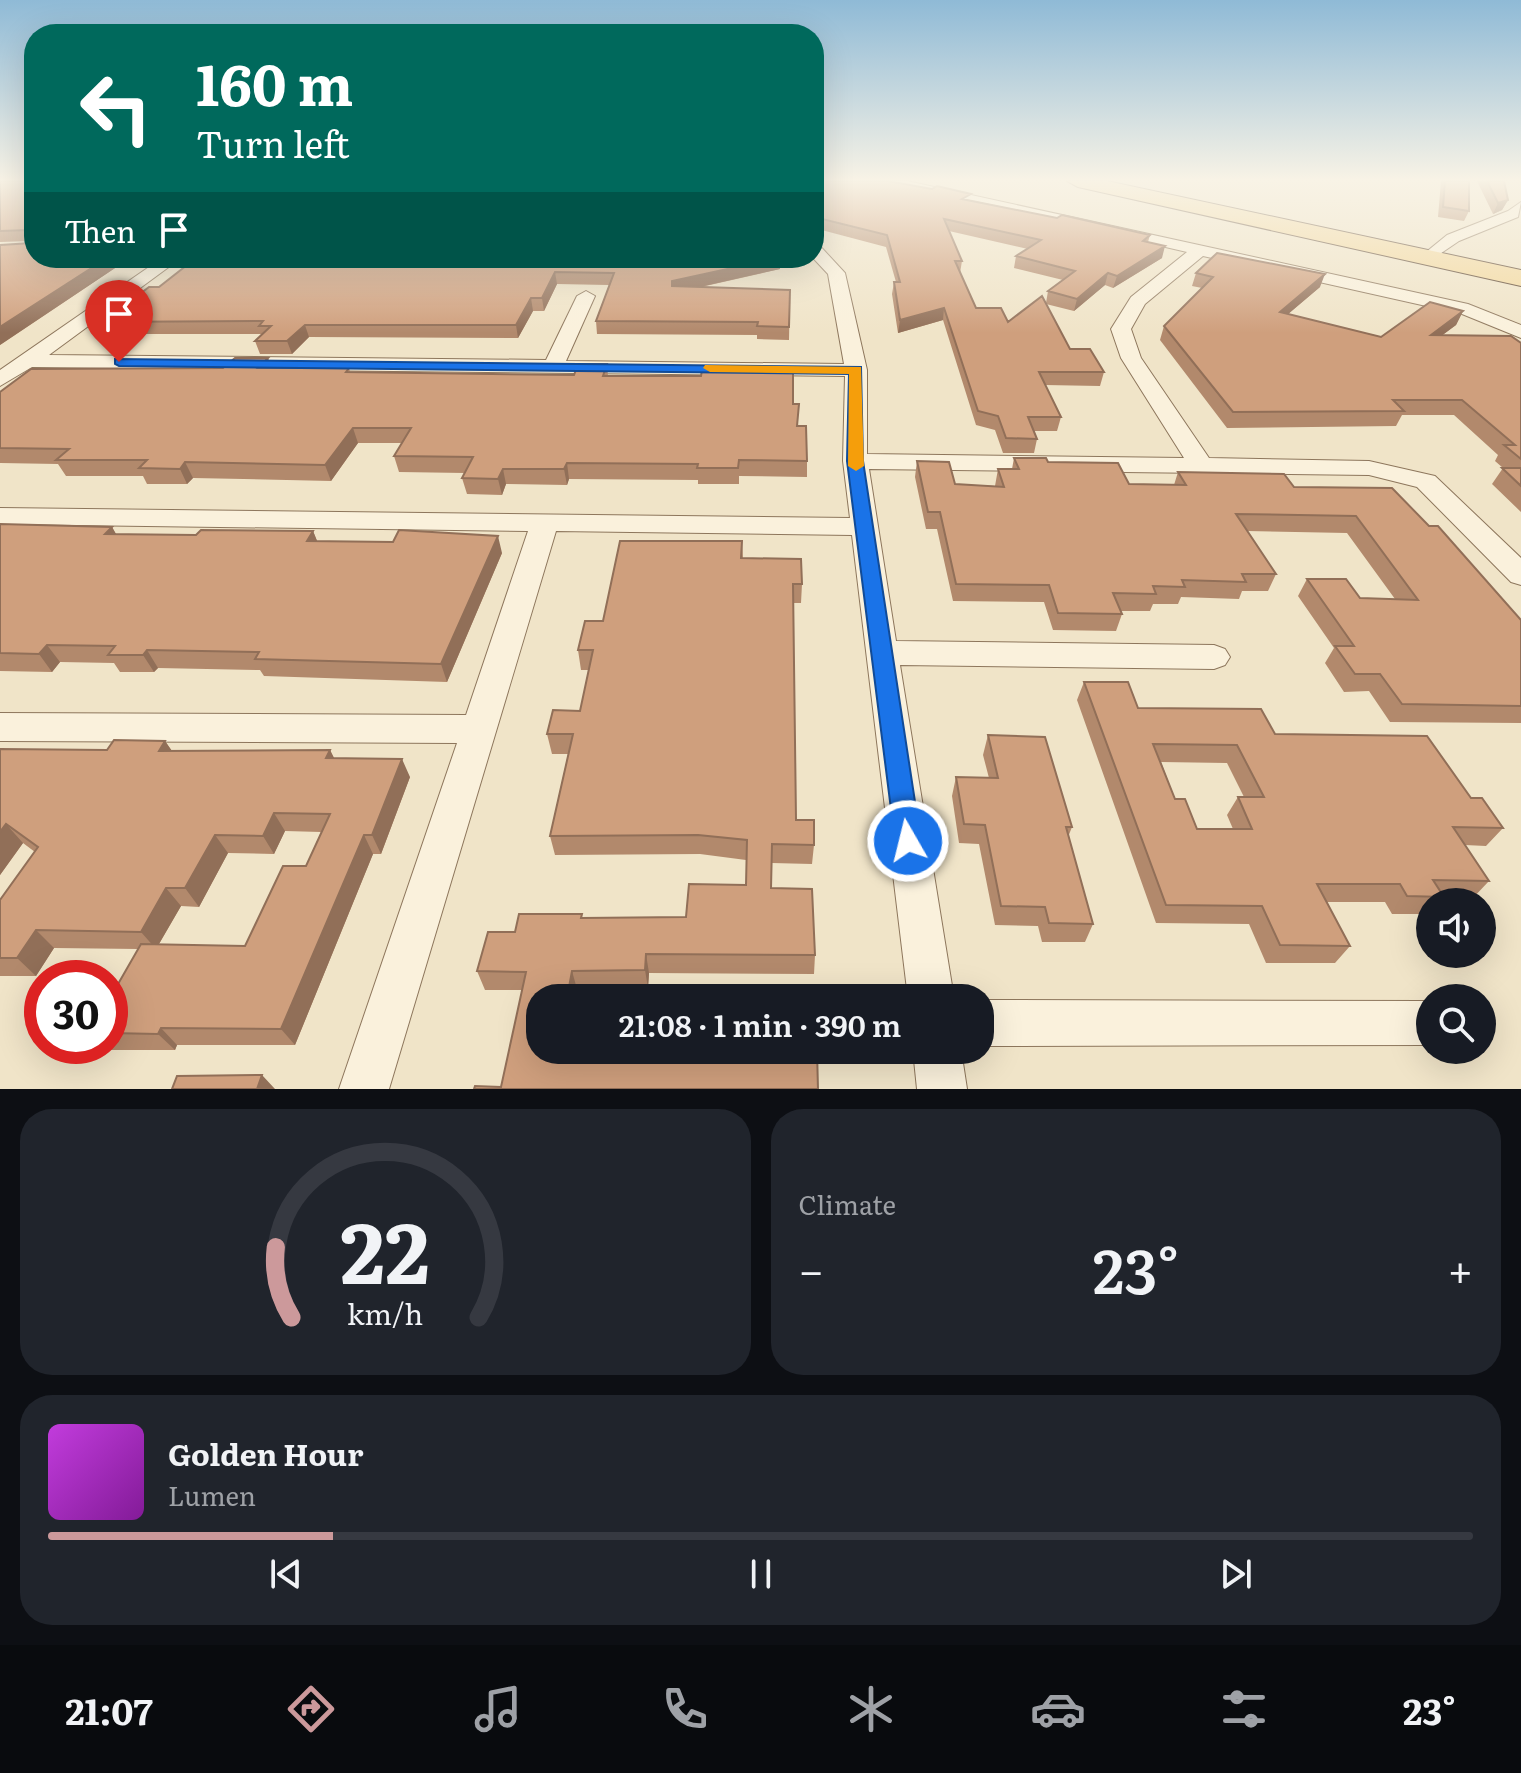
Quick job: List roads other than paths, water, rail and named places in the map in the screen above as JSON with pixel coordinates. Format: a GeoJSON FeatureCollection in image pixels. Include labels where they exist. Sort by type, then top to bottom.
{"type":"FeatureCollection","features":[{"type":"Feature","properties":{"kind":"main road"},"geometry":{"type":"LineString","coordinates":[[1312,232],[1521,278]]}},
{"type":"Feature","properties":{"kind":"street"},"geometry":{"type":"LineString","coordinates":[[1122,232],[1468,310],[1521,332]]}},
{"type":"Feature","properties":{"kind":"street"},"geometry":{"type":"LineString","coordinates":[[1428,257],[1453,238],[1468,232]]}},
{"type":"Feature","properties":{"kind":"street"},"geometry":{"type":"LineString","coordinates":[[1200,463],[1131,358],[1121,329],[1138,301],[1201,249]]}},
{"type":"Feature","properties":{"kind":"street"},"geometry":{"type":"LineString","coordinates":[[824,260],[836,273],[856,370],[855,461],[929,984]]}},
{"type":"Feature","properties":{"kind":"street"},"geometry":{"type":"LineString","coordinates":[[0,380],[159,268]]}},
{"type":"Feature","properties":{"kind":"street"},"geometry":{"type":"LineString","coordinates":[[553,367],[586,296]]}},
{"type":"Feature","properties":{"kind":"street"},"geometry":{"type":"LineString","coordinates":[[27,361],[856,370]]}},
{"type":"Feature","properties":{"kind":"street"},"geometry":{"type":"LineString","coordinates":[[855,461],[1200,463],[1369,468],[1426,481],[1521,575]]}},
{"type":"Feature","properties":{"kind":"street"},"geometry":{"type":"LineString","coordinates":[[0,516],[863,527]]}},
{"type":"Feature","properties":{"kind":"street"},"geometry":{"type":"LineString","coordinates":[[364,1089],[544,525]]}},
{"type":"Feature","properties":{"kind":"street"},"geometry":{"type":"LineString","coordinates":[[881,653],[1214,657]]}},
{"type":"Feature","properties":{"kind":"street"},"geometry":{"type":"LineString","coordinates":[[0,727],[479,729]]}},
{"type":"Feature","properties":{"kind":"street"},"geometry":{"type":"LineString","coordinates":[[994,1023],[1416,1024]]}},
{"type":"Feature","properties":{"kind":"street"},"geometry":{"type":"LineString","coordinates":[[939,1064],[942,1089]]}}]}
